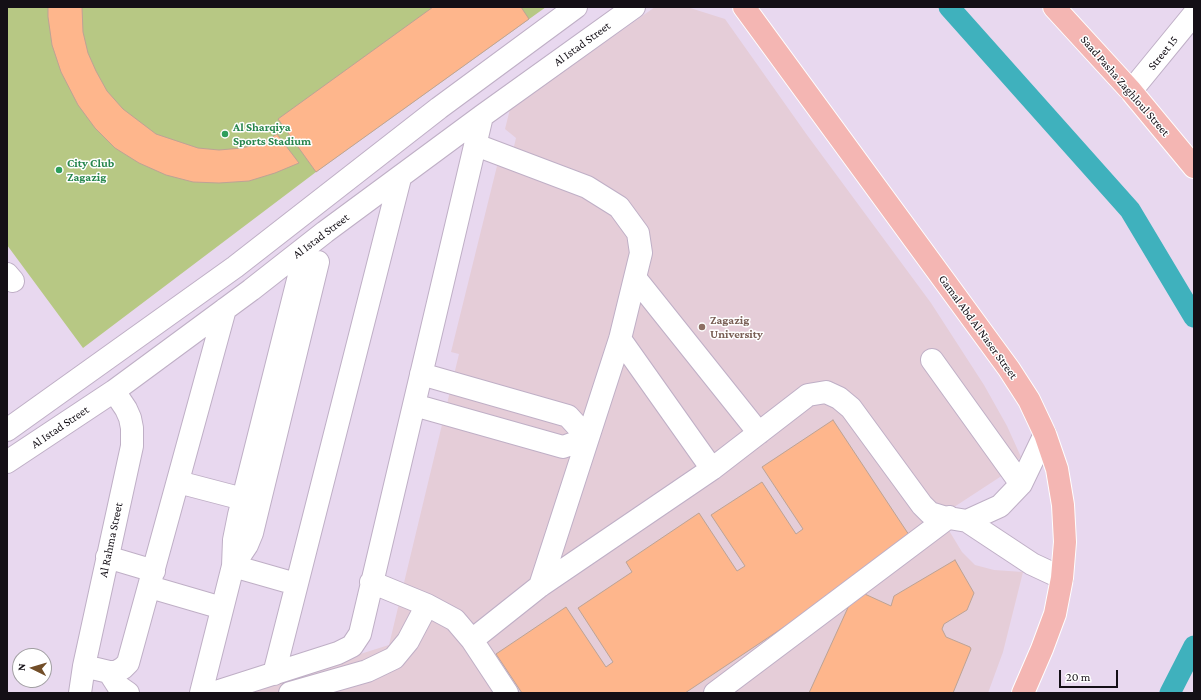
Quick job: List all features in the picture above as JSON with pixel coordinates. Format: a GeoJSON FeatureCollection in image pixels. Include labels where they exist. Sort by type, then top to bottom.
{"type":"FeatureCollection","features":[{"type":"Feature","properties":{"kind":"highway","name":"Gamal Abd Al Naser Street"},"geometry":{"type":"LineString","coordinates":[[744,7],[1009,369],[1029,400],[1045,434],[1057,469],[1063,505],[1065,542],[1062,578],[1055,614],[1023,693]]}},
{"type":"Feature","properties":{"kind":"highway","name":"Saad Pasha Zaghloul Street"},"geometry":{"type":"LineString","coordinates":[[1054,7],[1131,91],[1194,167]]}},
{"type":"Feature","properties":{"kind":"street"},"geometry":{"type":"LineString","coordinates":[[7,430],[235,267],[439,108],[576,7]]}},
{"type":"Feature","properties":{"kind":"street","name":"Al Istad Street"},"geometry":{"type":"LineString","coordinates":[[7,462],[114,391],[251,290],[325,232],[400,178],[467,139],[482,116],[634,7]]}},
{"type":"Feature","properties":{"kind":"street","name":"Street 15"},"geometry":{"type":"LineString","coordinates":[[1131,91],[1194,14]]}},
{"type":"Feature","properties":{"kind":"street"},"geometry":{"type":"LineString","coordinates":[[439,108],[467,139],[587,187],[619,207],[638,233],[641,253],[636,279],[620,339],[540,586]]}},
{"type":"Feature","properties":{"kind":"street"},"geometry":{"type":"LineString","coordinates":[[213,693],[338,653],[352,646],[360,634],[421,374],[467,139]]}},
{"type":"Feature","properties":{"kind":"street"},"geometry":{"type":"LineString","coordinates":[[274,674],[400,178]]}},
{"type":"Feature","properties":{"kind":"street"},"geometry":{"type":"LineString","coordinates":[[233,566],[248,545],[252,533],[325,232]]}},
{"type":"Feature","properties":{"kind":"street"},"geometry":{"type":"LineString","coordinates":[[201,693],[233,566],[236,528],[306,248]]}},
{"type":"Feature","properties":{"kind":"street"},"geometry":{"type":"LineString","coordinates":[[235,267],[251,290]]}},
{"type":"Feature","properties":{"kind":"street"},"geometry":{"type":"LineString","coordinates":[[636,279],[759,433]]}},
{"type":"Feature","properties":{"kind":"street"},"geometry":{"type":"LineString","coordinates":[[84,666],[109,672],[116,672],[128,663],[225,309]]}},
{"type":"Feature","properties":{"kind":"street"},"geometry":{"type":"LineString","coordinates":[[620,339],[712,469]]}},
{"type":"Feature","properties":{"kind":"street"},"geometry":{"type":"LineString","coordinates":[[932,360],[1021,484]]}},
{"type":"Feature","properties":{"kind":"street"},"geometry":{"type":"LineString","coordinates":[[421,374],[568,416],[588,438]]}},
{"type":"Feature","properties":{"kind":"street","name":"Al Rahma Street"},"geometry":{"type":"LineString","coordinates":[[80,693],[84,666],[132,446],[131,423],[126,409],[114,391]]}},
{"type":"Feature","properties":{"kind":"street"},"geometry":{"type":"LineString","coordinates":[[472,640],[540,586],[712,469],[808,396],[826,392],[839,398],[851,408],[922,506],[930,513],[958,519],[1032,564],[1062,578]]}},
{"type":"Feature","properties":{"kind":"street"},"geometry":{"type":"LineString","coordinates":[[414,405],[563,447],[588,438]]}},
{"type":"Feature","properties":{"kind":"street"},"geometry":{"type":"LineString","coordinates":[[715,693],[958,519],[1000,506],[1021,484],[1045,434]]}},
{"type":"Feature","properties":{"kind":"street"},"geometry":{"type":"LineString","coordinates":[[178,482],[243,499]]}},
{"type":"Feature","properties":{"kind":"street"},"geometry":{"type":"LineString","coordinates":[[107,557],[152,579],[222,608]]}},
{"type":"Feature","properties":{"kind":"street"},"geometry":{"type":"LineString","coordinates":[[233,566],[296,584]]}},
{"type":"Feature","properties":{"kind":"street"},"geometry":{"type":"LineString","coordinates":[[371,582],[427,605],[455,620],[472,640],[507,693]]}},
{"type":"Feature","properties":{"kind":"street"},"geometry":{"type":"LineString","coordinates":[[290,693],[367,671],[394,658],[408,641],[427,605]]}},
{"type":"Feature","properties":{"kind":"street"},"geometry":{"type":"LineString","coordinates":[[109,672],[118,686],[128,693]]}},
{"type":"Feature","properties":{"kind":"shaded area","name":"Zagazig University"},"geometry":{"type":"Polygon","coordinates":[[[655,7],[687,7],[725,19],[807,135],[931,303],[984,385],[1007,426],[1021,457],[1003,475],[948,511],[945,524],[962,552],[975,565],[994,570],[1023,572],[1003,652],[988,693],[236,693],[389,645],[459,354],[451,352],[497,166],[509,168],[516,138],[505,129],[510,109],[655,7]]]}},
{"type":"Feature","properties":{"kind":"green space","name":"Al Sharqiya Sports Stadium"},"geometry":{"type":"Polygon","coordinates":[[[7,7],[546,7],[316,172],[83,348],[7,245],[7,7]]]}},
{"type":"Feature","properties":{"kind":"building"},"geometry":{"type":"Polygon","coordinates":[[[48,7],[82,7],[83,32],[88,53],[107,91],[123,109],[156,134],[198,148],[219,150],[242,148],[262,143],[277,134],[299,163],[275,173],[249,181],[219,183],[193,182],[166,175],[139,163],[115,148],[95,128],[78,105],[61,72],[52,45],[48,7]]]}},
{"type":"Feature","properties":{"kind":"building"},"geometry":{"type":"Polygon","coordinates":[[[433,7],[521,7],[529,19],[316,172],[278,119],[433,7]]]}},
{"type":"Feature","properties":{"kind":"building"},"geometry":{"type":"Polygon","coordinates":[[[833,420],[913,541],[685,693],[522,693],[496,654],[566,607],[606,667],[613,662],[578,608],[632,572],[626,562],[699,513],[737,571],[745,566],[711,515],[762,482],[796,534],[803,529],[762,467],[833,420]]]}},
{"type":"Feature","properties":{"kind":"building"},"geometry":{"type":"Polygon","coordinates":[[[955,560],[974,593],[967,610],[944,624],[942,629],[946,637],[970,647],[971,649],[953,693],[809,693],[856,590],[891,606],[894,596],[955,560]]]}},
{"type":"Feature","properties":{"kind":"waterway"},"geometry":{"type":"LineString","coordinates":[[949,7],[1130,210],[1194,317]]}},
{"type":"Feature","properties":{"kind":"waterway"},"geometry":{"type":"LineString","coordinates":[[1170,693],[1194,646]]}},
{"type":"Feature","properties":{"kind":"place","name":"Al Sharqiya Sports Stadium"},"geometry":{"type":"Point","coordinates":[225,134]}},
{"type":"Feature","properties":{"kind":"place","name":"City Club Zagazig"},"geometry":{"type":"Point","coordinates":[59,170]}},
{"type":"Feature","properties":{"kind":"place","name":"Zagazig University"},"geometry":{"type":"Point","coordinates":[702,327]}}]}
